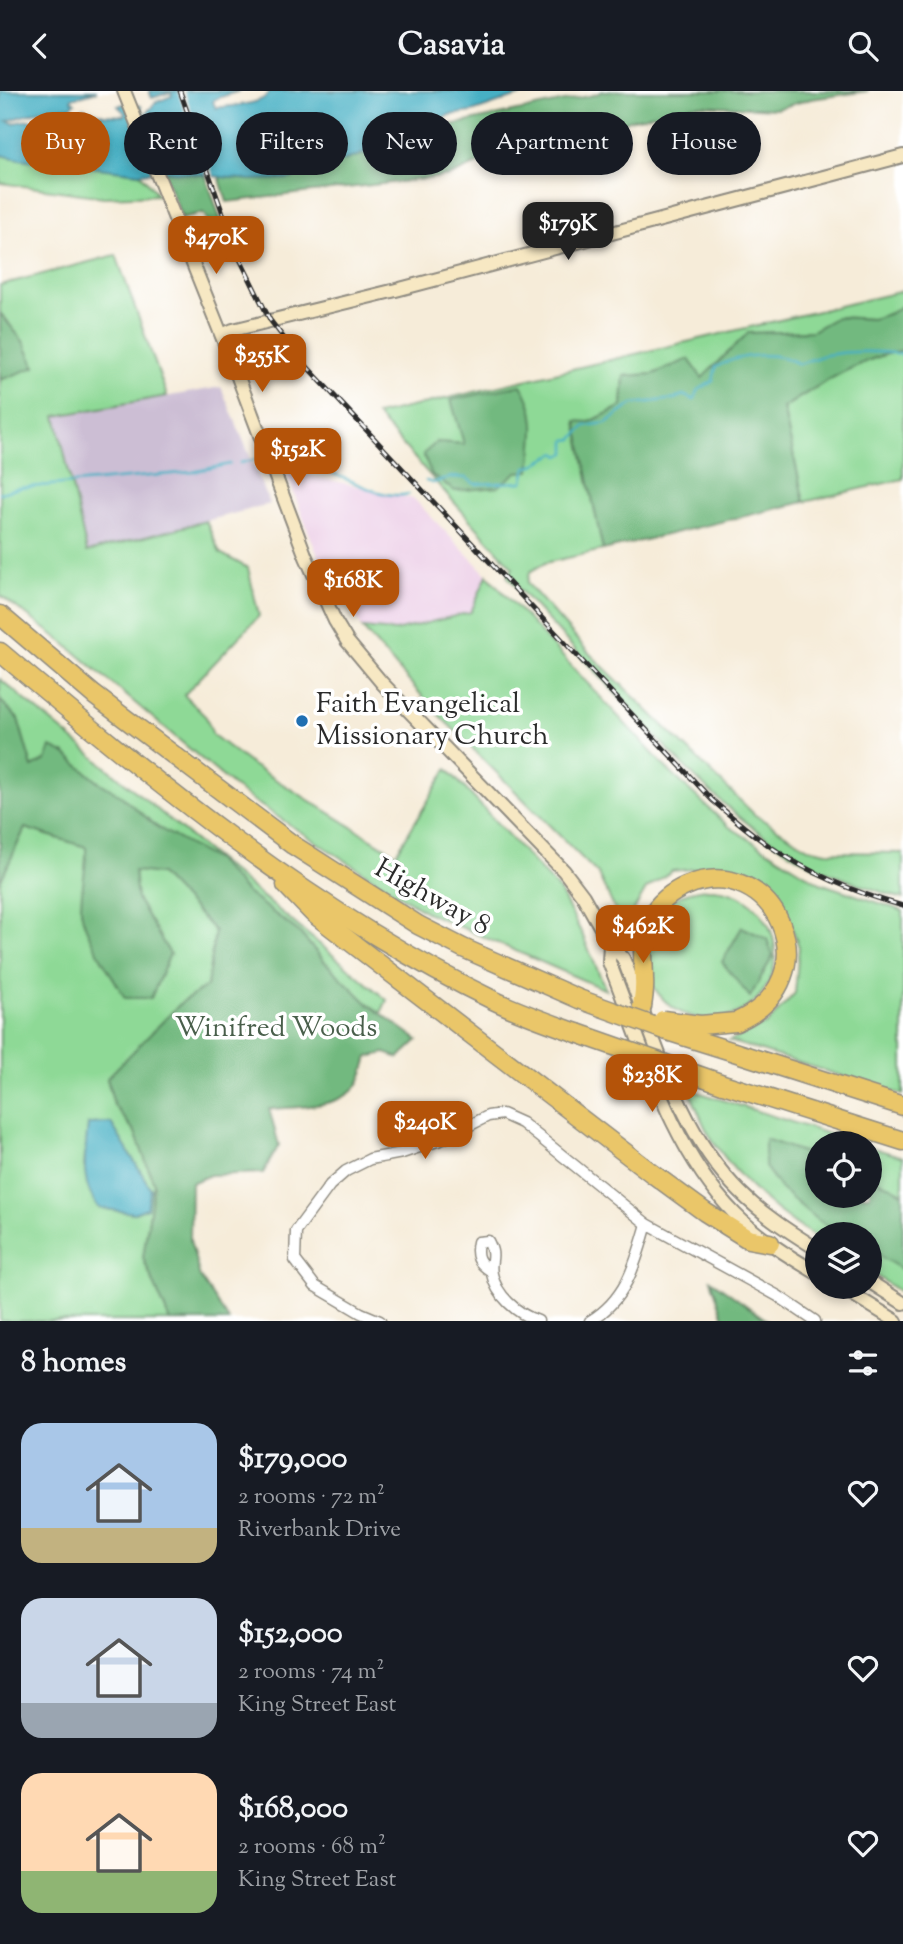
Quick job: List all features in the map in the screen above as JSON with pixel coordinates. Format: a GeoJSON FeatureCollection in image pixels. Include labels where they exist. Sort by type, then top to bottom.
{"type":"FeatureCollection","features":[{"type":"Feature","properties":{"kind":"highway","name":"Highway 8"},"geometry":{"type":"LineString","coordinates":[[0,615],[94,695],[293,845],[418,925],[475,954],[579,999],[667,1031],[903,1106]]}},
{"type":"Feature","properties":{"kind":"highway","name":"Highway 8"},"geometry":{"type":"LineString","coordinates":[[0,652],[79,719],[267,865],[447,977],[496,1002],[576,1034],[903,1141]]}},
{"type":"Feature","properties":{"kind":"highway"},"geometry":{"type":"LineString","coordinates":[[267,865],[313,913],[653,1174],[748,1239],[770,1244]]}},
{"type":"Feature","properties":{"kind":"highway"},"geometry":{"type":"LineString","coordinates":[[579,999],[598,1000],[682,1024],[716,1025],[736,1022],[761,1009],[780,984],[787,957],[786,942],[783,929],[770,906],[750,889],[723,880],[696,882],[675,891],[650,918],[642,946],[645,980],[642,1007]]}},
{"type":"Feature","properties":{"kind":"main road"},"geometry":{"type":"LineString","coordinates":[[124,91],[222,335],[311,568],[335,621],[347,641],[382,683],[564,871],[583,896],[610,944],[622,958],[677,1096],[705,1149],[738,1191],[752,1204],[805,1241]]}},
{"type":"Feature","properties":{"kind":"main road"},"geometry":{"type":"LineString","coordinates":[[222,335],[903,156]]}},
{"type":"Feature","properties":{"kind":"main road"},"geometry":{"type":"LineString","coordinates":[[610,944],[609,962],[680,1136],[693,1160],[735,1214],[770,1244],[805,1266]]}},
{"type":"Feature","properties":{"kind":"main road"},"geometry":{"type":"LineString","coordinates":[[882,1290],[903,1303]]}},
{"type":"Feature","properties":{"kind":"main road"},"geometry":{"type":"LineString","coordinates":[[860,1299],[896,1321]]}},
{"type":"Feature","properties":{"kind":"street"},"geometry":{"type":"LineString","coordinates":[[380,1321],[315,1286],[295,1260],[296,1231],[330,1185],[346,1171],[370,1159],[402,1153],[443,1139],[488,1116],[502,1114],[522,1123],[647,1224],[778,1296],[815,1321]]}},
{"type":"Feature","properties":{"kind":"street"},"geometry":{"type":"LineString","coordinates":[[590,1321],[616,1299],[632,1274],[647,1224]]}},
{"type":"Feature","properties":{"kind":"street"},"geometry":{"type":"LineString","coordinates":[[491,1271],[496,1290],[512,1306],[537,1321]]}},
{"type":"Feature","properties":{"kind":"shaded area"},"geometry":{"type":"Polygon","coordinates":[[[221,387],[270,504],[87,552],[56,416],[221,387]]]}},
{"type":"Feature","properties":{"kind":"shaded area"},"geometry":{"type":"Polygon","coordinates":[[[285,470],[414,499],[487,575],[471,612],[395,631],[362,628],[316,551],[285,470]]]}},
{"type":"Feature","properties":{"kind":"green space"},"geometry":{"type":"Polygon","coordinates":[[[604,91],[868,91],[811,99],[776,109],[696,105],[665,112],[647,112],[647,116],[633,119],[633,112],[512,112],[604,91]]]}},
{"type":"Feature","properties":{"kind":"green space"},"geometry":{"type":"Polygon","coordinates":[[[471,121],[471,167],[457,173],[457,124],[471,121]]]}},
{"type":"Feature","properties":{"kind":"green space"},"geometry":{"type":"Polygon","coordinates":[[[362,154],[362,175],[452,175],[227,202],[219,176],[289,179],[301,175],[348,175],[348,159],[362,154]]]}},
{"type":"Feature","properties":{"kind":"green space"},"geometry":{"type":"Polygon","coordinates":[[[0,155],[21,158],[21,175],[110,175],[110,169],[124,171],[124,175],[142,175],[158,195],[104,197],[0,183],[0,155]]]}},
{"type":"Feature","properties":{"kind":"green space"},"geometry":{"type":"Polygon","coordinates":[[[165,175],[205,175],[235,262],[225,260],[216,233],[203,213],[182,218],[165,175]]]}},
{"type":"Feature","properties":{"kind":"green space"},"geometry":{"type":"Polygon","coordinates":[[[116,255],[167,396],[56,416],[87,552],[206,521],[220,553],[248,568],[259,616],[184,695],[206,717],[213,735],[252,765],[396,854],[447,769],[560,891],[606,990],[426,912],[296,829],[242,793],[64,643],[0,595],[0,380],[35,366],[0,313],[0,285],[116,255]]]}},
{"type":"Feature","properties":{"kind":"green space"},"geometry":{"type":"Polygon","coordinates":[[[903,291],[903,305],[891,313],[873,319],[837,317],[812,331],[748,333],[702,379],[689,359],[653,374],[624,376],[622,406],[590,422],[576,422],[603,550],[545,563],[530,572],[527,583],[589,653],[755,815],[808,848],[827,852],[903,853],[903,899],[840,877],[803,860],[754,829],[709,791],[507,576],[513,568],[376,415],[903,291]],[[437,442],[497,487],[517,471],[464,444],[437,442]]]}},
{"type":"Feature","properties":{"kind":"green space"},"geometry":{"type":"Polygon","coordinates":[[[903,305],[903,350],[855,366],[783,408],[804,502],[603,550],[576,421],[590,422],[622,406],[624,376],[653,374],[689,359],[702,378],[748,333],[812,331],[837,317],[872,319],[891,313],[903,305]]]}},
{"type":"Feature","properties":{"kind":"green space"},"geometry":{"type":"Polygon","coordinates":[[[0,313],[23,341],[35,367],[0,380],[0,313]]]}},
{"type":"Feature","properties":{"kind":"green space"},"geometry":{"type":"Polygon","coordinates":[[[903,350],[903,479],[804,502],[783,408],[856,366],[903,350]]]}},
{"type":"Feature","properties":{"kind":"green space"},"geometry":{"type":"Polygon","coordinates":[[[521,385],[533,416],[534,437],[530,471],[517,472],[498,487],[455,491],[432,475],[423,454],[437,442],[464,444],[451,400],[521,385]]]}},
{"type":"Feature","properties":{"kind":"green space"},"geometry":{"type":"Polygon","coordinates":[[[487,575],[669,771],[728,826],[820,883],[903,911],[903,1095],[729,1041],[767,1024],[795,993],[799,947],[781,898],[726,866],[672,871],[646,889],[634,910],[629,939],[598,874],[438,714],[362,628],[395,631],[471,612],[487,575]]]}},
{"type":"Feature","properties":{"kind":"green space"},"geometry":{"type":"Polygon","coordinates":[[[0,679],[387,1000],[381,1013],[368,1004],[324,961],[299,932],[247,893],[216,860],[157,827],[64,753],[32,767],[18,719],[0,700],[0,679]]]}},
{"type":"Feature","properties":{"kind":"green space","name":"Winifred Woods"},"geometry":{"type":"Polygon","coordinates":[[[0,700],[18,719],[32,767],[46,760],[51,747],[64,753],[157,827],[216,860],[247,893],[299,932],[368,1004],[418,1040],[399,1058],[385,1053],[368,1057],[357,1085],[347,1095],[327,1103],[269,1109],[279,1145],[263,1173],[210,1175],[191,1183],[190,1240],[200,1277],[229,1321],[170,1321],[143,1258],[154,1184],[135,1132],[114,1105],[107,1078],[181,1003],[207,986],[215,931],[160,874],[134,871],[137,899],[170,954],[151,998],[125,998],[92,941],[82,917],[86,847],[25,828],[0,882],[0,700]]]}},
{"type":"Feature","properties":{"kind":"green space"},"geometry":{"type":"Polygon","coordinates":[[[25,828],[86,847],[87,871],[81,911],[170,954],[137,899],[134,870],[160,874],[215,931],[207,986],[181,1003],[107,1079],[114,1105],[135,1132],[154,1184],[143,1258],[170,1321],[0,1319],[0,882],[25,828]],[[85,1155],[84,1166],[99,1208],[135,1213],[147,1208],[85,1155]]]}},
{"type":"Feature","properties":{"kind":"green space"},"geometry":{"type":"Polygon","coordinates":[[[710,889],[735,894],[756,908],[770,929],[775,954],[770,979],[756,1000],[735,1014],[710,1019],[685,1014],[664,1000],[650,979],[645,954],[650,929],[664,908],[685,894],[710,889]]]}},
{"type":"Feature","properties":{"kind":"green space"},"geometry":{"type":"Polygon","coordinates":[[[742,927],[767,939],[773,956],[750,997],[722,962],[742,927]]]}},
{"type":"Feature","properties":{"kind":"green space"},"geometry":{"type":"Polygon","coordinates":[[[688,1089],[819,1131],[805,1131],[805,1208],[882,1208],[882,1151],[903,1157],[903,1294],[882,1280],[882,1222],[805,1222],[805,1230],[756,1192],[730,1164],[708,1133],[688,1089]]]}},
{"type":"Feature","properties":{"kind":"green space"},"geometry":{"type":"Polygon","coordinates":[[[765,1139],[805,1153],[805,1208],[882,1208],[882,1182],[903,1193],[903,1270],[882,1257],[882,1222],[821,1222],[781,1189],[765,1167],[765,1139]]]}},
{"type":"Feature","properties":{"kind":"green space"},"geometry":{"type":"Polygon","coordinates":[[[711,1280],[768,1321],[725,1321],[711,1280]]]}},
{"type":"Feature","properties":{"kind":"water"},"geometry":{"type":"Polygon","coordinates":[[[0,91],[97,91],[72,98],[75,103],[71,107],[21,112],[21,117],[7,121],[21,121],[21,159],[0,155],[0,91]]]}},
{"type":"Feature","properties":{"kind":"water"},"geometry":{"type":"Polygon","coordinates":[[[149,91],[239,91],[215,99],[213,102],[216,108],[261,100],[270,91],[542,91],[457,114],[362,112],[362,154],[348,159],[348,112],[236,112],[236,175],[301,175],[289,179],[250,180],[202,175],[222,175],[222,112],[147,112],[156,102],[172,96],[171,92],[152,98],[149,91]]]}},
{"type":"Feature","properties":{"kind":"water"},"geometry":{"type":"Polygon","coordinates":[[[123,104],[141,106],[142,112],[124,112],[118,106],[123,104]]]}},
{"type":"Feature","properties":{"kind":"water"},"geometry":{"type":"Polygon","coordinates":[[[110,115],[124,116],[124,171],[110,170],[110,115]]]}},
{"type":"Feature","properties":{"kind":"water"},"geometry":{"type":"Polygon","coordinates":[[[111,1123],[151,1189],[147,1208],[134,1213],[99,1208],[88,1189],[85,1168],[88,1124],[111,1123]]]}},
{"type":"Feature","properties":{"kind":"pier"},"geometry":{"type":"Polygon","coordinates":[[[178,91],[184,91],[191,112],[185,112],[178,91]]]}},
{"type":"Feature","properties":{"kind":"waterway"},"geometry":{"type":"LineString","coordinates":[[426,481],[433,483],[452,477],[466,478],[475,484],[523,482],[526,467],[556,453],[560,456],[566,453],[566,440],[573,439],[585,426],[606,423],[633,404],[674,399],[683,395],[694,400],[697,391],[713,381],[716,367],[736,359],[769,355],[799,364],[845,352],[903,354]]}},
{"type":"Feature","properties":{"kind":"waterway"},"geometry":{"type":"LineString","coordinates":[[240,463],[257,459]]}},
{"type":"Feature","properties":{"kind":"waterway"},"geometry":{"type":"LineString","coordinates":[[283,461],[330,473],[381,493],[409,494]]}},
{"type":"Feature","properties":{"kind":"waterway"},"geometry":{"type":"LineString","coordinates":[[0,493],[19,488],[193,472],[230,464]]}},
{"type":"Feature","properties":{"kind":"railway"},"geometry":{"type":"LineString","coordinates":[[180,91],[236,251],[270,320],[299,358],[712,800],[763,842],[802,866],[851,889],[903,906]]}},
{"type":"Feature","properties":{"kind":"place","name":"Faith Evangelical Missionary Church"},"geometry":{"type":"Point","coordinates":[302,721]}}]}
